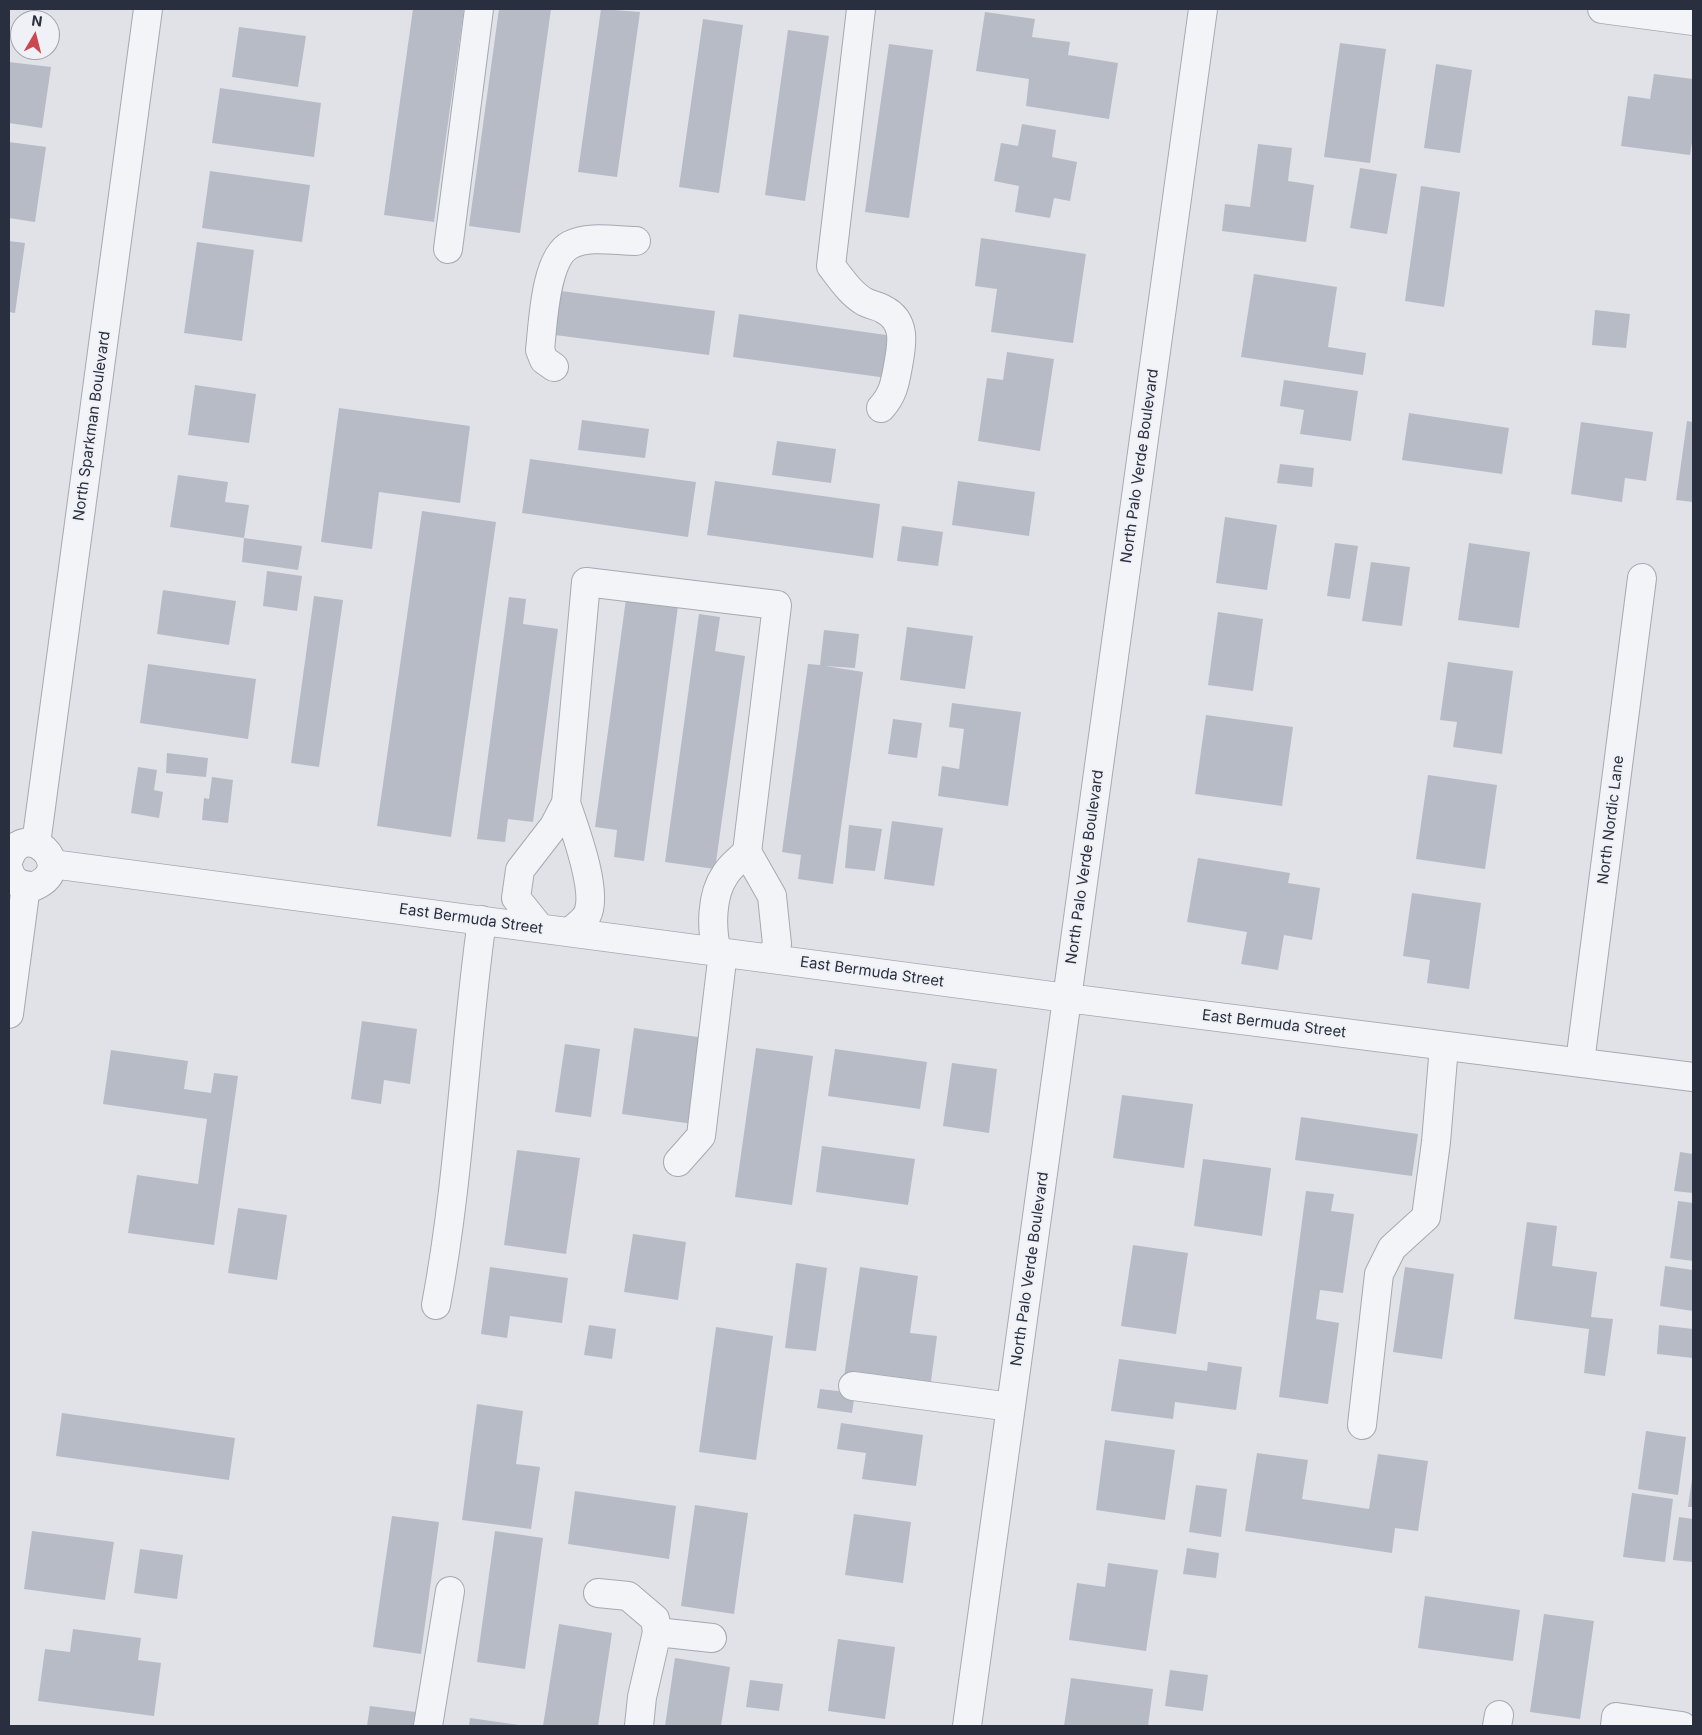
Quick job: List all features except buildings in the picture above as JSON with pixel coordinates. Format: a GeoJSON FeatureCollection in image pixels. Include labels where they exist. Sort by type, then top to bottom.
{"type":"FeatureCollection","features":[{"type":"Feature","properties":{"kind":"street","name":"North Sparkman Boulevard"},"geometry":{"type":"LineString","coordinates":[[36,844],[148,9]]}},
{"type":"Feature","properties":{"kind":"street"},"geometry":{"type":"LineString","coordinates":[[448,249],[479,9]]}},
{"type":"Feature","properties":{"kind":"street"},"geometry":{"type":"LineString","coordinates":[[861,9],[831,266],[848,288],[865,302],[884,309],[896,318],[902,329],[902,341],[895,383],[891,398],[881,408]]}},
{"type":"Feature","properties":{"kind":"street","name":"North Palo Verde Boulevard"},"geometry":{"type":"LineString","coordinates":[[967,1726],[1203,9]]}},
{"type":"Feature","properties":{"kind":"street"},"geometry":{"type":"LineString","coordinates":[[1602,9],[1647,12],[1693,20]]}},
{"type":"Feature","properties":{"kind":"street"},"geometry":{"type":"LineString","coordinates":[[554,367],[544,360],[540,350],[549,280],[556,260],[569,245],[588,239],[636,242]]}},
{"type":"Feature","properties":{"kind":"street","name":"North Nordic Lane"},"geometry":{"type":"LineString","coordinates":[[1580,1062],[1642,578]]}},
{"type":"Feature","properties":{"kind":"street"},"geometry":{"type":"LineString","coordinates":[[540,928],[516,898],[520,870],[554,826],[566,803],[586,582],[777,605],[748,852],[772,896],[776,944],[771,958]]}},
{"type":"Feature","properties":{"kind":"street"},"geometry":{"type":"LineString","coordinates":[[566,803],[579,842],[590,888],[587,915],[570,932]]}},
{"type":"Feature","properties":{"kind":"street"},"geometry":{"type":"LineString","coordinates":[[9,859],[16,848],[22,844],[36,844],[47,851],[52,864],[51,872],[42,883],[35,886],[17,878],[9,1014]]}},
{"type":"Feature","properties":{"kind":"street"},"geometry":{"type":"LineString","coordinates":[[678,1162],[701,1136],[720,951],[712,933],[718,890],[725,874],[748,852]]}},
{"type":"Feature","properties":{"kind":"street","name":"East Bermuda Street"},"geometry":{"type":"LineString","coordinates":[[52,864],[1067,998],[1693,1077]]}},
{"type":"Feature","properties":{"kind":"street"},"geometry":{"type":"LineString","coordinates":[[436,1305],[448,1240],[470,1000],[482,920]]}},
{"type":"Feature","properties":{"kind":"street"},"geometry":{"type":"LineString","coordinates":[[1362,1425],[1379,1274],[1392,1248],[1426,1217],[1436,1142],[1444,1046]]}},
{"type":"Feature","properties":{"kind":"street"},"geometry":{"type":"LineString","coordinates":[[853,1386],[1011,1407]]}},
{"type":"Feature","properties":{"kind":"street"},"geometry":{"type":"LineString","coordinates":[[428,1726],[450,1591]]}},
{"type":"Feature","properties":{"kind":"street"},"geometry":{"type":"LineString","coordinates":[[598,1593],[628,1596],[655,1619],[657,1632],[642,1697],[639,1726]]}},
{"type":"Feature","properties":{"kind":"street"},"geometry":{"type":"LineString","coordinates":[[657,1632],[712,1638]]}},
{"type":"Feature","properties":{"kind":"street"},"geometry":{"type":"LineString","coordinates":[[1614,1726],[1616,1717],[1682,1726]]}}]}
